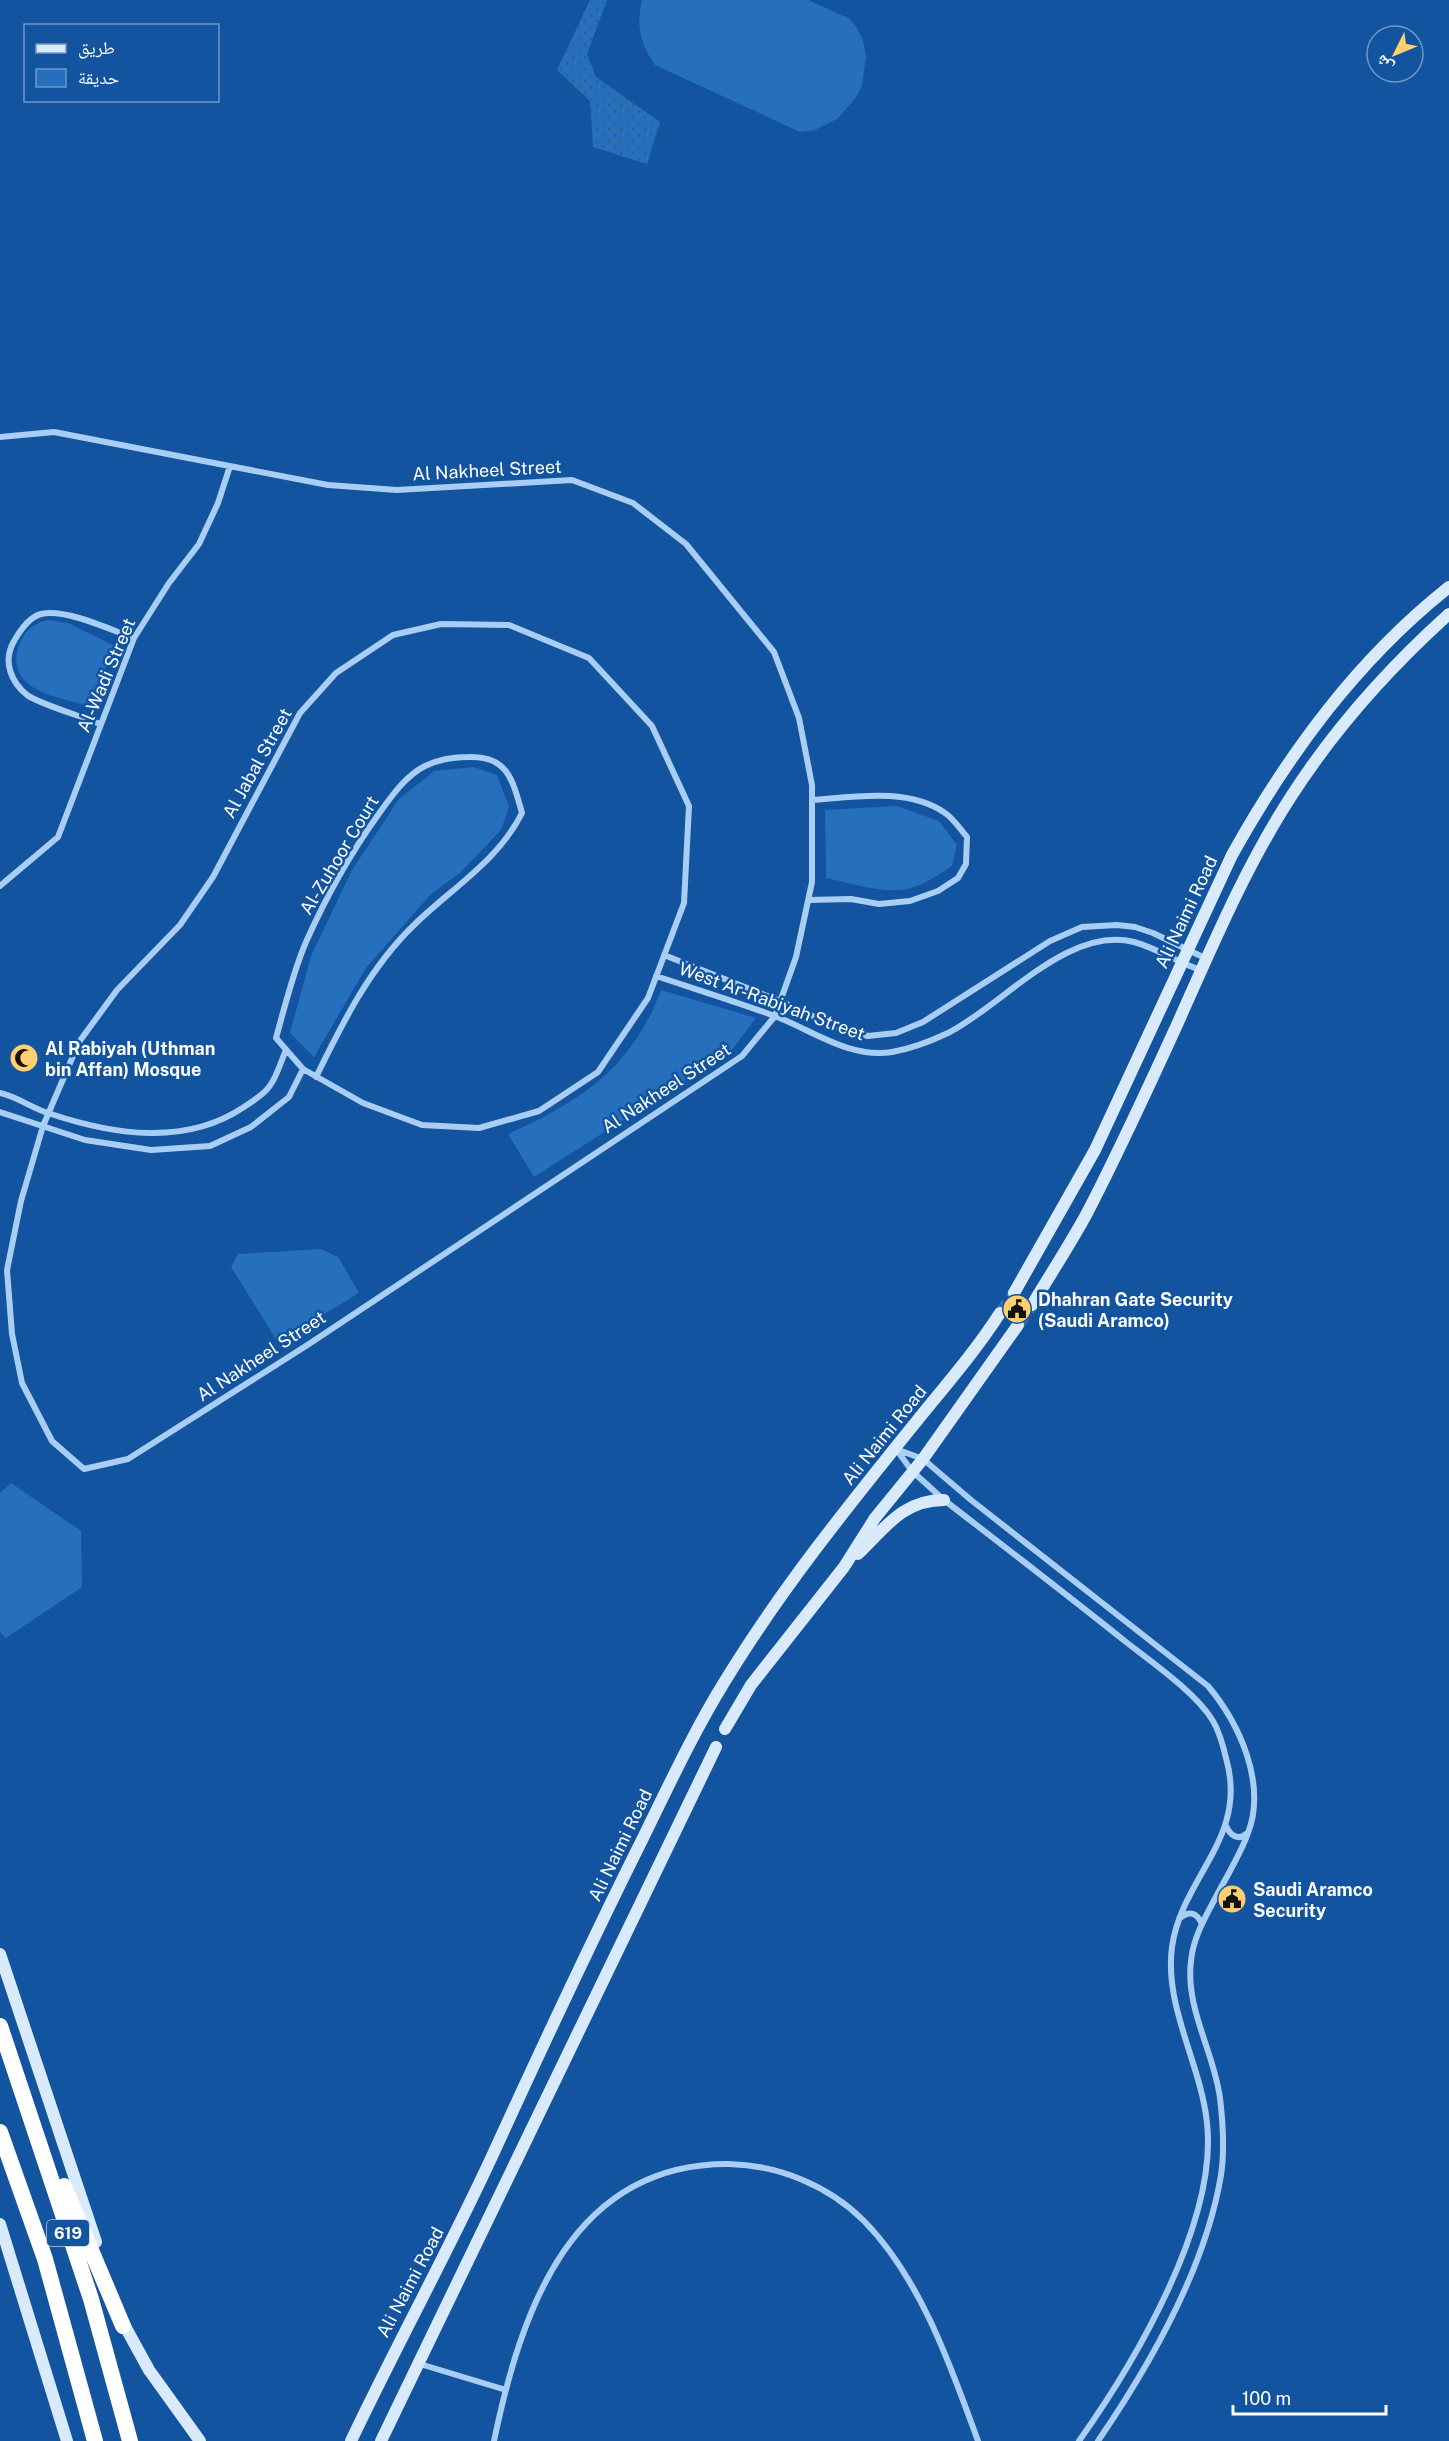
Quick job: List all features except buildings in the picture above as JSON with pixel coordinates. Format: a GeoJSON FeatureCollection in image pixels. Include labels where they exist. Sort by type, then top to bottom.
{"type":"FeatureCollection","features":[{"type":"Feature","properties":{"kind":"highway","name":"619"},"geometry":{"type":"LineString","coordinates":[[0,2026],[91,2299],[130,2441]]}},
{"type":"Feature","properties":{"kind":"highway"},"geometry":{"type":"LineString","coordinates":[[8,2049],[95,2264],[123,2326]]}},
{"type":"Feature","properties":{"kind":"highway","name":"619"},"geometry":{"type":"LineString","coordinates":[[0,2132],[45,2259],[87,2409],[93,2441]]}},
{"type":"Feature","properties":{"kind":"main road","name":"Ali Naimi Road"},"geometry":{"type":"LineString","coordinates":[[1014,1293],[1095,1150],[1232,855],[1256,813],[1299,747],[1344,687],[1398,630],[1449,587]]}},
{"type":"Feature","properties":{"kind":"main road"},"geometry":{"type":"LineString","coordinates":[[1032,1305],[1070,1243],[1102,1184],[1263,843],[1315,762],[1341,727],[1378,683],[1449,614]]}},
{"type":"Feature","properties":{"kind":"main road"},"geometry":{"type":"LineString","coordinates":[[1029,1268],[1028,1275],[1033,1282],[1040,1284],[1048,1279]]}},
{"type":"Feature","properties":{"kind":"main road","name":"Ali Naimi Road"},"geometry":{"type":"LineString","coordinates":[[351,2441],[392,2355],[462,2222],[581,1962],[696,1732],[723,1683],[796,1576],[963,1367],[1000,1313]]}},
{"type":"Feature","properties":{"kind":"main road"},"geometry":{"type":"LineString","coordinates":[[991,1327],[999,1323],[1005,1324],[1009,1330],[1009,1339]]}},
{"type":"Feature","properties":{"kind":"main road"},"geometry":{"type":"LineString","coordinates":[[725,1729],[751,1685],[844,1567],[875,1518],[923,1459],[1018,1325]]}},
{"type":"Feature","properties":{"kind":"main road"},"geometry":{"type":"LineString","coordinates":[[844,1567],[899,1514],[920,1502],[944,1500]]}},
{"type":"Feature","properties":{"kind":"main road"},"geometry":{"type":"LineString","coordinates":[[381,2441],[420,2364],[674,1829],[716,1747]]}},
{"type":"Feature","properties":{"kind":"main road"},"geometry":{"type":"LineString","coordinates":[[0,1954],[123,2326],[149,2370],[200,2441]]}},
{"type":"Feature","properties":{"kind":"main road"},"geometry":{"type":"LineString","coordinates":[[0,2224],[67,2441]]}},
{"type":"Feature","properties":{"kind":"street","name":"Al Nakheel Street"},"geometry":{"type":"LineString","coordinates":[[0,437],[54,432],[328,485],[397,490],[572,480],[633,503],[686,544],[774,652],[799,718],[812,784],[812,882],[796,957],[775,1016],[742,1056],[309,1344],[128,1459],[84,1469],[51,1441],[22,1383],[12,1335],[7,1270],[21,1201],[43,1126]]}},
{"type":"Feature","properties":{"kind":"street","name":"Al-Wadi Street"},"geometry":{"type":"LineString","coordinates":[[0,886],[58,837],[134,638],[168,583],[199,544],[218,503],[230,466]]}},
{"type":"Feature","properties":{"kind":"street"},"geometry":{"type":"LineString","coordinates":[[100,724],[28,696],[10,677],[8,654],[13,642],[30,620],[42,614],[64,614],[134,638]]}},
{"type":"Feature","properties":{"kind":"street","name":"Al Jabal Street"},"geometry":{"type":"LineString","coordinates":[[43,1126],[79,1042],[117,990],[180,925],[213,876],[300,713],[336,673],[393,635],[441,624],[509,625],[589,658],[652,726],[689,806],[684,903],[648,998],[598,1072],[539,1110],[479,1128],[422,1125],[363,1103],[303,1069]]}},
{"type":"Feature","properties":{"kind":"street","name":"Al-Zuhoor Court"},"geometry":{"type":"LineString","coordinates":[[303,1069],[276,1038],[305,944],[332,888],[367,831],[398,787],[425,766],[454,757],[487,757],[505,768],[516,792],[522,813],[513,831],[477,872],[414,925],[373,972],[341,1027],[316,1077]]}},
{"type":"Feature","properties":{"kind":"street"},"geometry":{"type":"LineString","coordinates":[[808,900],[851,899],[879,904],[910,901],[938,891],[958,878],[966,864],[967,837],[945,813],[915,800],[872,796],[812,800]]}},
{"type":"Feature","properties":{"kind":"street","name":"West Ar-Rabiyah Street"},"geometry":{"type":"LineString","coordinates":[[664,955],[780,1001],[834,1026],[868,1036],[896,1033],[923,1022],[1050,941],[1082,927],[1117,924],[1135,927],[1188,950],[1204,965]]}},
{"type":"Feature","properties":{"kind":"street","name":"West Ar-Rabiyah Street"},"geometry":{"type":"LineString","coordinates":[[656,976],[775,1016],[835,1044],[861,1051],[891,1052],[949,1032],[1043,968],[1089,944],[1106,941],[1134,942],[1181,964],[1204,965]]}},
{"type":"Feature","properties":{"kind":"street"},"geometry":{"type":"LineString","coordinates":[[0,1093],[48,1113],[84,1124],[135,1133],[168,1134],[198,1128],[229,1117],[258,1097],[270,1086],[286,1050]]}},
{"type":"Feature","properties":{"kind":"street"},"geometry":{"type":"LineString","coordinates":[[0,1113],[85,1140],[151,1150],[210,1146],[251,1127],[289,1097],[303,1069]]}},
{"type":"Feature","properties":{"kind":"street"},"geometry":{"type":"LineString","coordinates":[[896,1449],[923,1459],[971,1500],[1208,1686],[1234,1720],[1249,1760],[1253,1798],[1248,1833],[1202,1924],[1191,1960],[1194,2004],[1219,2090],[1223,2133],[1221,2174],[1206,2237],[1171,2316],[1136,2383],[1098,2441]]}},
{"type":"Feature","properties":{"kind":"street"},"geometry":{"type":"LineString","coordinates":[[896,1449],[912,1471],[944,1500],[1155,1664],[1200,1705],[1213,1721],[1220,1736],[1230,1772],[1232,1791],[1226,1826],[1179,1919],[1172,1953],[1172,1983],[1207,2122],[1205,2174],[1191,2232],[1155,2314],[1123,2371],[1079,2441]]}},
{"type":"Feature","properties":{"kind":"street"},"geometry":{"type":"LineString","coordinates":[[1226,1826],[1235,1836],[1241,1837],[1248,1833]]}},
{"type":"Feature","properties":{"kind":"street"},"geometry":{"type":"LineString","coordinates":[[1179,1919],[1188,1913],[1193,1913],[1202,1924]]}},
{"type":"Feature","properties":{"kind":"street"},"geometry":{"type":"LineString","coordinates":[[494,2441],[517,2354],[546,2278],[571,2238],[588,2220],[623,2192],[641,2182],[674,2170],[714,2164],[754,2166],[786,2174],[820,2188],[844,2203],[877,2236],[901,2270],[951,2366],[978,2439]]}},
{"type":"Feature","properties":{"kind":"street"},"geometry":{"type":"LineString","coordinates":[[420,2364],[506,2390]]}},
{"type":"Feature","properties":{"kind":"green space"},"geometry":{"type":"Polygon","coordinates":[[[590,0],[607,0],[587,54],[596,77],[660,122],[647,164],[593,147],[590,101],[557,70],[590,0]]]}},
{"type":"Feature","properties":{"kind":"green space"},"geometry":{"type":"Polygon","coordinates":[[[642,0],[808,0],[850,19],[857,28],[863,40],[866,57],[862,86],[855,99],[837,119],[815,130],[800,132],[655,65],[646,50],[641,34],[639,18],[642,0]]]}},
{"type":"Feature","properties":{"kind":"green space"},"geometry":{"type":"Polygon","coordinates":[[[47,620],[68,623],[115,646],[89,706],[38,690],[27,683],[20,674],[16,662],[18,648],[23,638],[36,624],[47,620]]]}},
{"type":"Feature","properties":{"kind":"green space"},"geometry":{"type":"Polygon","coordinates":[[[473,767],[497,775],[509,807],[501,830],[461,872],[431,894],[366,968],[314,1057],[290,1033],[311,956],[352,870],[399,799],[434,771],[473,767]]]}},
{"type":"Feature","properties":{"kind":"green space"},"geometry":{"type":"Polygon","coordinates":[[[897,806],[939,821],[957,845],[952,866],[922,884],[901,890],[873,888],[826,878],[825,810],[897,806]]]}},
{"type":"Feature","properties":{"kind":"green space"},"geometry":{"type":"Polygon","coordinates":[[[661,990],[756,1018],[731,1051],[534,1177],[508,1134],[559,1109],[601,1079],[635,1041],[661,990]]]}},
{"type":"Feature","properties":{"kind":"green space"},"geometry":{"type":"Polygon","coordinates":[[[321,1249],[338,1257],[359,1293],[278,1342],[231,1267],[238,1254],[321,1249]]]}},
{"type":"Feature","properties":{"kind":"green space"},"geometry":{"type":"Polygon","coordinates":[[[11,1483],[81,1531],[82,1587],[6,1638],[0,1632],[0,1493],[11,1483]]]}},
{"type":"Feature","properties":{"kind":"tunnel"},"geometry":{"type":"LineString","coordinates":[[1000,1313],[1014,1293]]}},
{"type":"Feature","properties":{"kind":"tunnel"},"geometry":{"type":"LineString","coordinates":[[1018,1325],[1032,1305]]}},
{"type":"Feature","properties":{"kind":"place","name":"Al Rabiyah (Uthman bin Affan) Mosque"},"geometry":{"type":"Point","coordinates":[24,1058]}},
{"type":"Feature","properties":{"kind":"place","name":"Dhahran Gate Security (Saudi Aramco)"},"geometry":{"type":"Point","coordinates":[1017,1309]}},
{"type":"Feature","properties":{"kind":"place","name":"Saudi Aramco Security"},"geometry":{"type":"Point","coordinates":[1232,1899]}}]}
